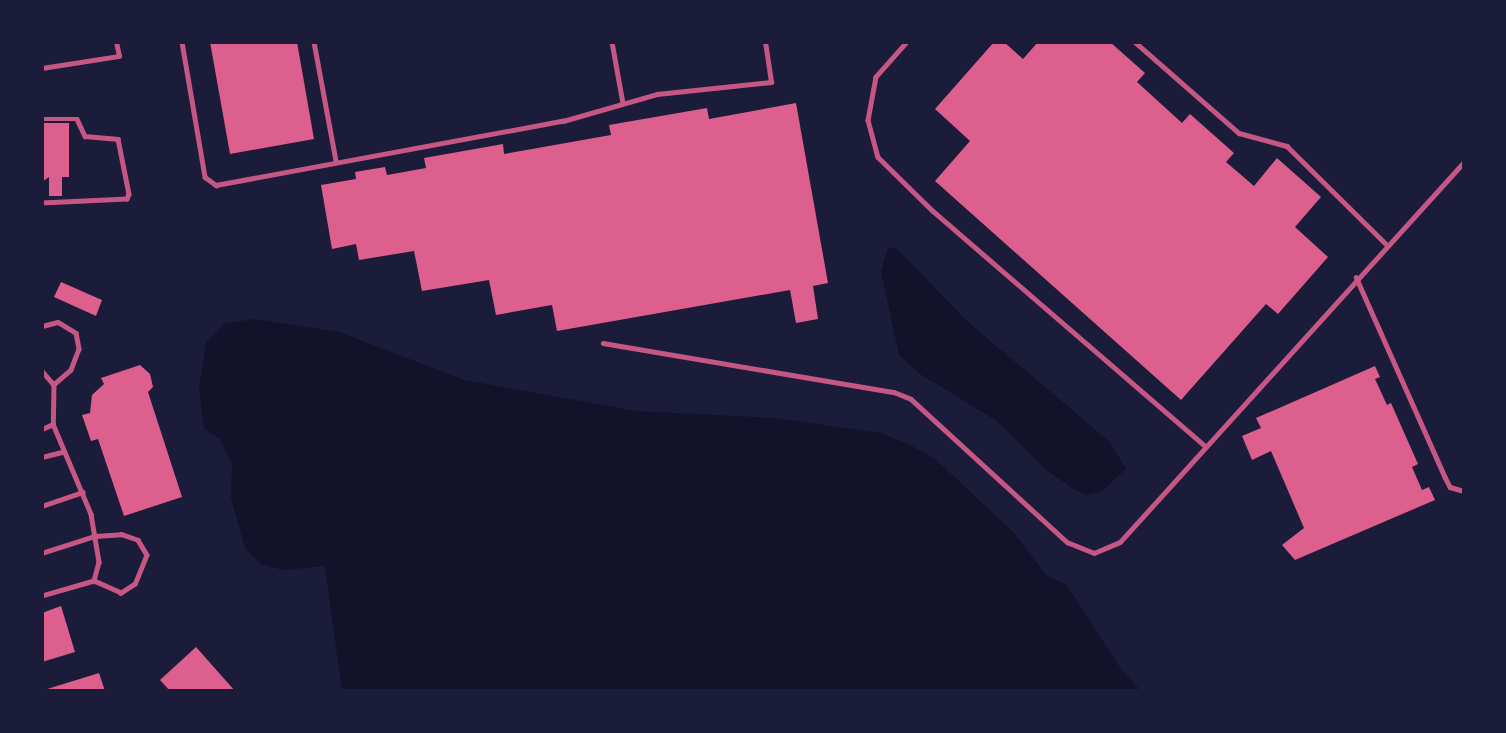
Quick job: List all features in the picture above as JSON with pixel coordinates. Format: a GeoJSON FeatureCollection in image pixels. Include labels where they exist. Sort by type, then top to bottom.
{"type":"FeatureCollection","features":[{"type":"Feature","properties":{"kind":"lane"},"geometry":{"type":"LineString","coordinates":[[42,68],[118,56],[116,42]]}},
{"type":"Feature","properties":{"kind":"lane"},"geometry":{"type":"LineString","coordinates":[[182,42],[205,177],[216,185],[563,121],[665,93],[771,82],[765,42]]}},
{"type":"Feature","properties":{"kind":"lane"},"geometry":{"type":"LineString","coordinates":[[314,42],[336,161]]}},
{"type":"Feature","properties":{"kind":"lane"},"geometry":{"type":"LineString","coordinates":[[612,42],[623,103]]}},
{"type":"Feature","properties":{"kind":"lane"},"geometry":{"type":"LineString","coordinates":[[906,42],[876,77],[868,120],[878,157],[933,211],[1205,446]]}},
{"type":"Feature","properties":{"kind":"lane"},"geometry":{"type":"LineString","coordinates":[[1135,42],[1239,133],[1287,146],[1386,245]]}},
{"type":"Feature","properties":{"kind":"lane"},"geometry":{"type":"LineString","coordinates":[[42,119],[77,120],[85,136],[118,139],[129,194],[127,199],[42,203]]}},
{"type":"Feature","properties":{"kind":"lane"},"geometry":{"type":"LineString","coordinates":[[603,343],[894,392],[911,399],[1068,542],[1094,553],[1120,542],[1356,277],[1464,162]]}},
{"type":"Feature","properties":{"kind":"lane"},"geometry":{"type":"LineString","coordinates":[[1356,277],[1450,487],[1464,491]]}},
{"type":"Feature","properties":{"kind":"lane"},"geometry":{"type":"LineString","coordinates":[[42,326],[58,322],[76,333],[78,341],[71,370],[54,384]]}},
{"type":"Feature","properties":{"kind":"lane"},"geometry":{"type":"LineString","coordinates":[[42,371],[54,384],[53,424],[62,452],[83,492],[95,536],[99,562],[94,581]]}},
{"type":"Feature","properties":{"kind":"lane"},"geometry":{"type":"LineString","coordinates":[[42,429],[53,424]]}},
{"type":"Feature","properties":{"kind":"lane"},"geometry":{"type":"LineString","coordinates":[[42,457],[62,452]]}},
{"type":"Feature","properties":{"kind":"lane"},"geometry":{"type":"LineString","coordinates":[[42,506],[83,492]]}},
{"type":"Feature","properties":{"kind":"lane"},"geometry":{"type":"LineString","coordinates":[[42,553],[95,536],[121,534],[138,540],[147,555],[135,583],[121,593],[94,581],[42,596]]}},
{"type":"Feature","properties":{"kind":"shaded area"},"geometry":{"type":"Polygon","coordinates":[[[888,248],[896,248],[968,322],[1110,442],[1126,469],[1102,491],[1086,495],[1075,490],[1045,469],[997,421],[920,374],[899,355],[881,272],[888,248]]]}},
{"type":"Feature","properties":{"kind":"shaded area"},"geometry":{"type":"Polygon","coordinates":[[[254,319],[339,332],[464,380],[636,411],[776,418],[881,433],[908,444],[934,458],[1013,532],[1047,576],[1066,584],[1121,669],[1141,691],[342,691],[325,566],[283,570],[261,564],[245,548],[231,498],[232,464],[220,439],[204,428],[199,389],[206,343],[224,324],[254,319]]]}},
{"type":"Feature","properties":{"kind":"building"},"geometry":{"type":"Polygon","coordinates":[[[210,42],[297,42],[314,139],[230,154],[210,42]]]}},
{"type":"Feature","properties":{"kind":"building"},"geometry":{"type":"Polygon","coordinates":[[[994,42],[1004,42],[1023,59],[1038,42],[1110,42],[1145,73],[1137,82],[1182,123],[1190,114],[1234,153],[1226,162],[1254,186],[1277,158],[1321,197],[1295,227],[1328,257],[1278,314],[1266,304],[1181,400],[935,181],[970,141],[935,109],[994,42]]]}},
{"type":"Feature","properties":{"kind":"building"},"geometry":{"type":"Polygon","coordinates":[[[796,103],[828,283],[813,286],[818,319],[796,323],[790,290],[557,331],[552,305],[496,315],[489,280],[422,291],[414,251],[359,260],[356,244],[332,249],[321,185],[356,179],[355,172],[385,167],[387,175],[426,168],[424,158],[503,144],[504,154],[611,135],[609,125],[707,108],[709,119],[796,103]]]}},
{"type":"Feature","properties":{"kind":"building"},"geometry":{"type":"Polygon","coordinates":[[[42,123],[69,123],[69,177],[62,177],[62,196],[49,196],[49,177],[42,182],[42,123]]]}},
{"type":"Feature","properties":{"kind":"building"},"geometry":{"type":"Polygon","coordinates":[[[61,282],[102,300],[96,316],[54,297],[61,282]]]}},
{"type":"Feature","properties":{"kind":"building"},"geometry":{"type":"Polygon","coordinates":[[[140,365],[150,374],[153,387],[148,392],[182,497],[124,516],[98,439],[91,441],[82,415],[90,413],[92,395],[104,384],[101,378],[140,365]]]}},
{"type":"Feature","properties":{"kind":"building"},"geometry":{"type":"Polygon","coordinates":[[[1375,366],[1380,377],[1375,379],[1387,405],[1391,403],[1418,464],[1412,467],[1422,490],[1429,487],[1435,500],[1295,560],[1282,545],[1304,528],[1271,451],[1252,460],[1242,436],[1261,428],[1256,418],[1375,366]]]}},
{"type":"Feature","properties":{"kind":"building"},"geometry":{"type":"Polygon","coordinates":[[[61,606],[75,652],[42,662],[42,613],[61,606]]]}},
{"type":"Feature","properties":{"kind":"building"},"geometry":{"type":"Polygon","coordinates":[[[196,647],[235,691],[170,691],[160,680],[196,647]]]}},
{"type":"Feature","properties":{"kind":"building"},"geometry":{"type":"Polygon","coordinates":[[[99,673],[105,691],[44,691],[44,690],[99,673]]]}}]}
